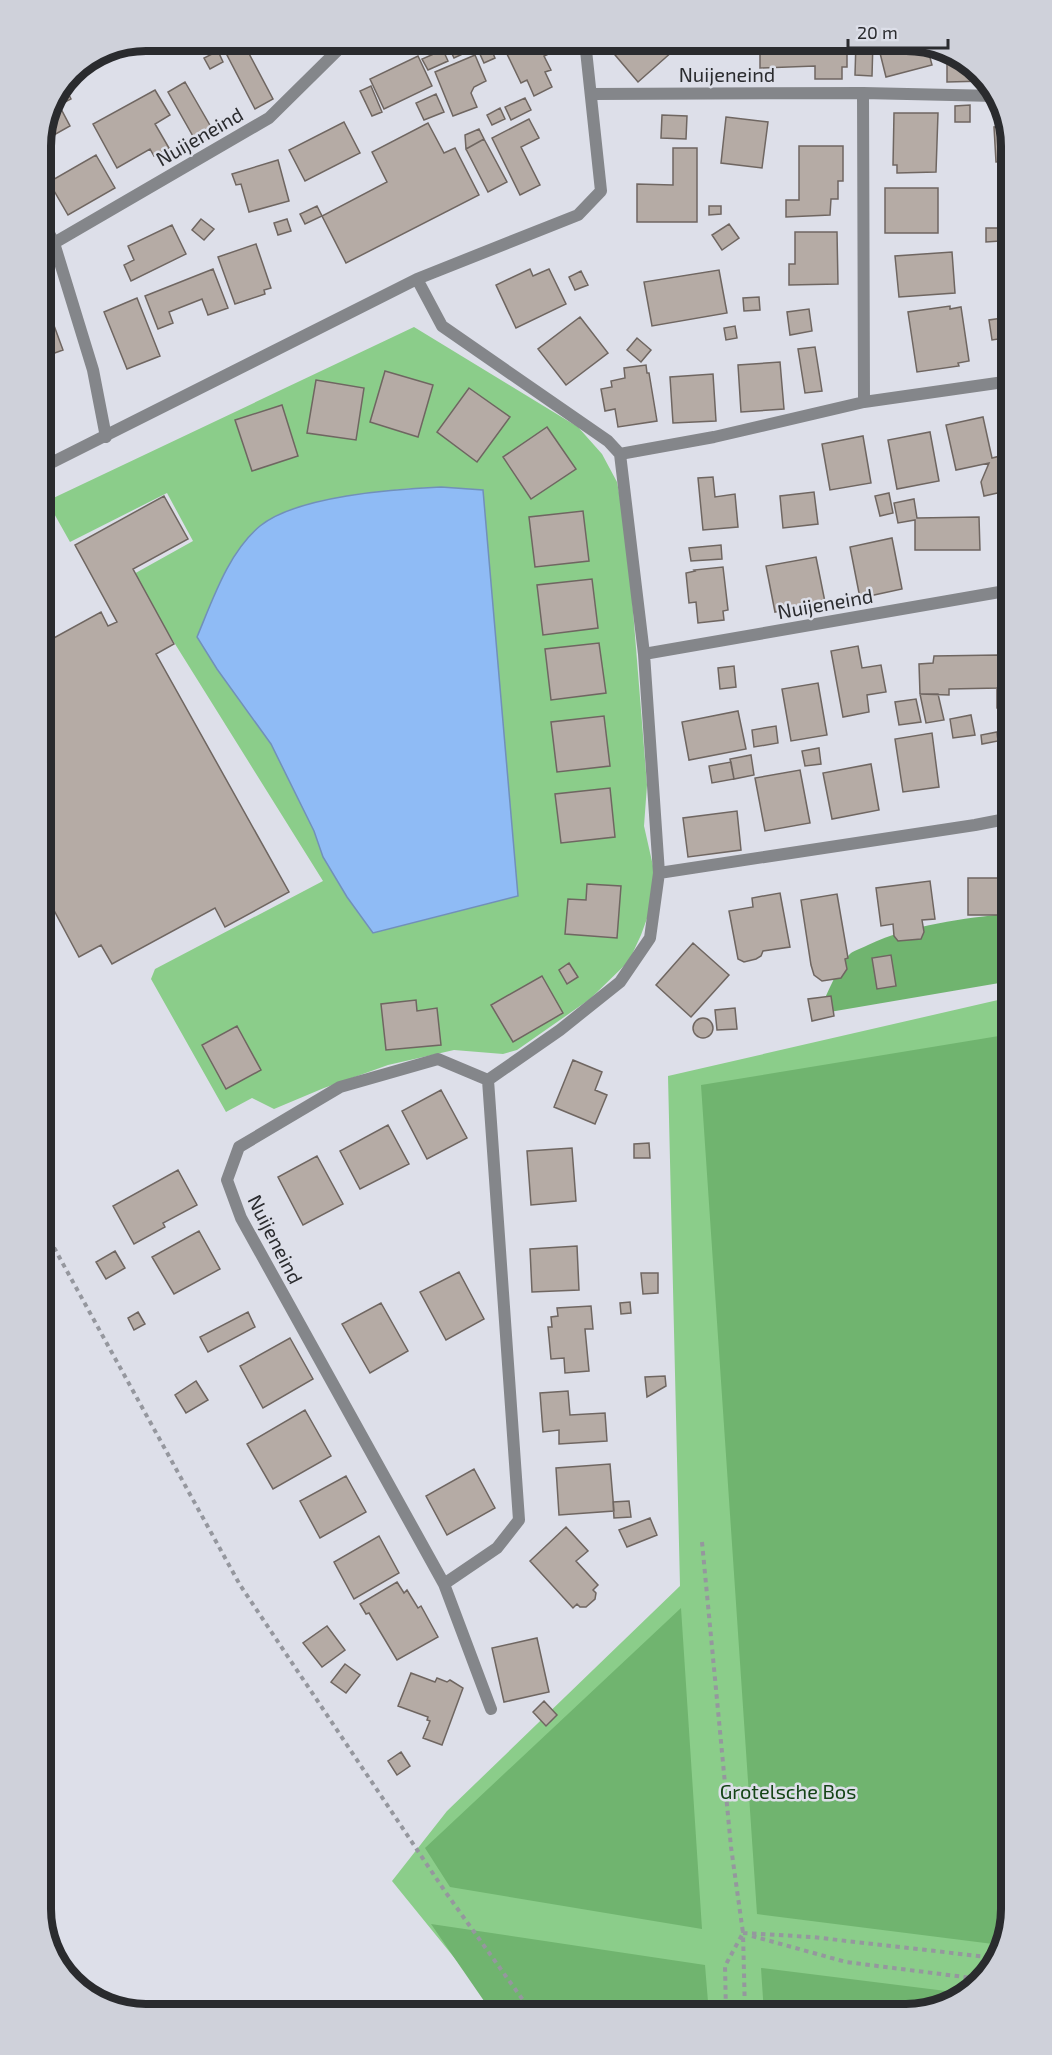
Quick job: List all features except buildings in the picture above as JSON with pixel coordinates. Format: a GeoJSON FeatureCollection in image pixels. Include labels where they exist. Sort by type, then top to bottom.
{"type":"FeatureCollection","features":[{"type":"Feature","properties":{"kind":"street","name":"Nuijeneind"},"geometry":{"type":"LineString","coordinates":[[54,243],[269,118],[336,51]]}},
{"type":"Feature","properties":{"kind":"street"},"geometry":{"type":"LineString","coordinates":[[51,463],[417,279],[578,215],[601,191],[586,51]]}},
{"type":"Feature","properties":{"kind":"street","name":"Nuijeneind"},"geometry":{"type":"LineString","coordinates":[[591,94],[863,93],[986,96]]}},
{"type":"Feature","properties":{"kind":"street"},"geometry":{"type":"LineString","coordinates":[[863,93],[864,402]]}},
{"type":"Feature","properties":{"kind":"street"},"geometry":{"type":"LineString","coordinates":[[51,237],[93,370],[106,437]]}},
{"type":"Feature","properties":{"kind":"street"},"geometry":{"type":"LineString","coordinates":[[417,279],[442,326],[608,441],[620,454],[644,654],[659,873],[650,938],[620,982],[560,1030],[488,1080],[519,1520],[497,1548],[444,1584]]}},
{"type":"Feature","properties":{"kind":"street"},"geometry":{"type":"LineString","coordinates":[[620,454],[714,437],[864,402],[1001,382]]}},
{"type":"Feature","properties":{"kind":"street","name":"Nuijeneind"},"geometry":{"type":"LineString","coordinates":[[644,654],[1001,592]]}},
{"type":"Feature","properties":{"kind":"street"},"geometry":{"type":"LineString","coordinates":[[659,873],[1001,820]]}},
{"type":"Feature","properties":{"kind":"street","name":"Nuijeneind"},"geometry":{"type":"LineString","coordinates":[[488,1080],[438,1059],[340,1087],[239,1147],[226,1180],[241,1218],[444,1584],[491,1709]]}},
{"type":"Feature","properties":{"kind":"path"},"geometry":{"type":"LineString","coordinates":[[51,1242],[240,1586],[444,1890],[526,2004]]}},
{"type":"Feature","properties":{"kind":"path"},"geometry":{"type":"LineString","coordinates":[[702,1542],[731,1847],[743,1934],[745,2004]]}},
{"type":"Feature","properties":{"kind":"path"},"geometry":{"type":"LineString","coordinates":[[743,1934],[812,1937],[988,1957]]}},
{"type":"Feature","properties":{"kind":"path"},"geometry":{"type":"LineString","coordinates":[[743,1934],[846,1962],[971,1978]]}},
{"type":"Feature","properties":{"kind":"path"},"geometry":{"type":"LineString","coordinates":[[726,2004],[725,1966],[743,1934]]}},
{"type":"Feature","properties":{"kind":"green space"},"geometry":{"type":"Polygon","coordinates":[[[414,327],[578,427],[602,454],[617,482],[627,536],[647,785],[644,826],[658,888],[629,961],[590,999],[517,1050],[503,1054],[454,1050],[388,1065],[274,1109],[252,1098],[226,1112],[151,979],[155,969],[323,881],[132,575],[193,541],[167,493],[70,542],[51,508],[51,499],[414,327]],[[441,487],[402,489],[304,506],[260,526],[243,545],[222,578],[217,669],[271,744],[314,831],[323,857],[347,897],[373,933],[483,490],[441,487]]]}},
{"type":"Feature","properties":{"kind":"green space"},"geometry":{"type":"Polygon","coordinates":[[[1001,914],[1001,983],[818,1014],[837,973],[846,958],[853,952],[902,932],[956,920],[1001,914]]]}},
{"type":"Feature","properties":{"kind":"green space","name":"Grotelsche Bos"},"geometry":{"type":"Polygon","coordinates":[[[1001,999],[1001,1909],[996,1940],[977,1972],[959,1988],[942,1997],[925,2002],[906,2004],[492,2004],[392,1881],[447,1811],[680,1586],[668,1076],[1001,999]]]}},
{"type":"Feature","properties":{"kind":"green space"},"geometry":{"type":"Polygon","coordinates":[[[1001,1036],[1001,1909],[994,1944],[757,1914],[701,1085],[1001,1036]]]}},
{"type":"Feature","properties":{"kind":"green space"},"geometry":{"type":"Polygon","coordinates":[[[681,1608],[702,1929],[450,1887],[425,1848],[681,1608]]]}},
{"type":"Feature","properties":{"kind":"green space"},"geometry":{"type":"Polygon","coordinates":[[[431,1924],[705,1965],[708,2004],[486,2004],[431,1924]]]}},
{"type":"Feature","properties":{"kind":"green space"},"geometry":{"type":"Polygon","coordinates":[[[761,1968],[952,1992],[925,2002],[906,2004],[763,2004],[761,1968]]]}},
{"type":"Feature","properties":{"kind":"water"},"geometry":{"type":"Polygon","coordinates":[[[441,487],[483,490],[518,896],[373,933],[347,897],[323,857],[314,831],[271,744],[197,637],[222,577],[239,549],[260,526],[276,516],[321,501],[347,496],[441,487]]]}}]}
